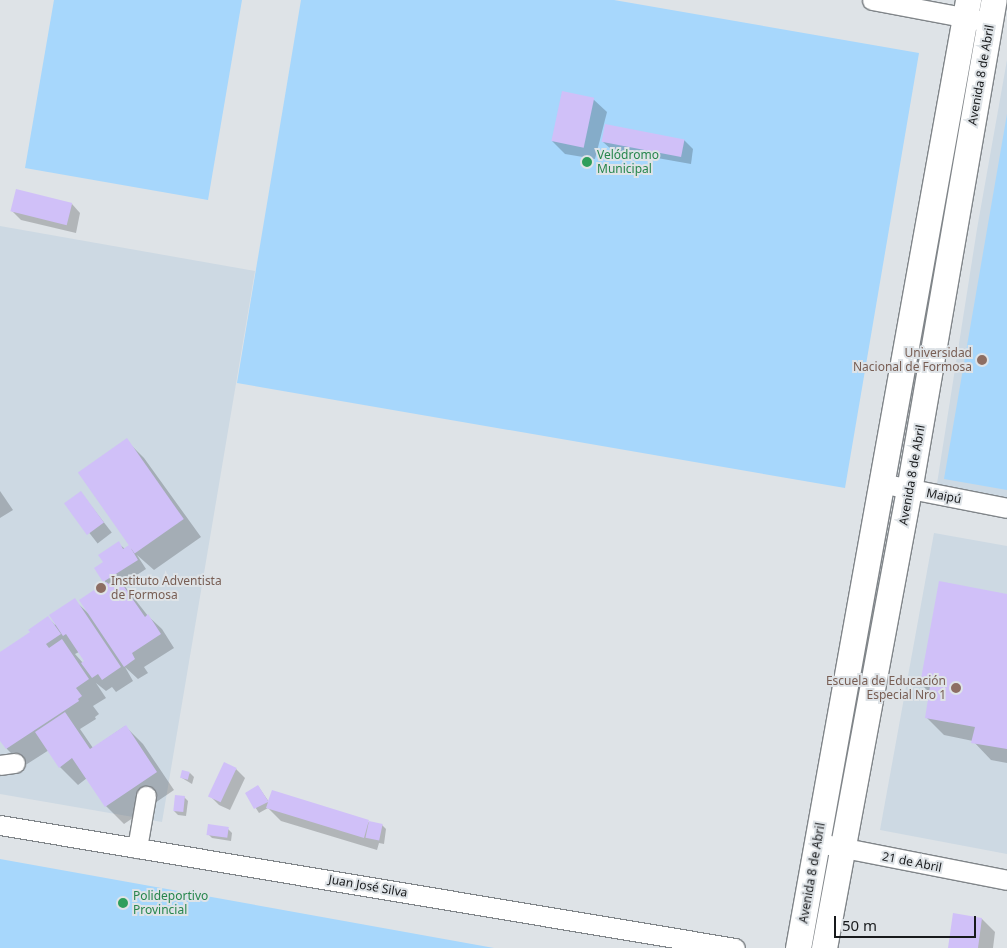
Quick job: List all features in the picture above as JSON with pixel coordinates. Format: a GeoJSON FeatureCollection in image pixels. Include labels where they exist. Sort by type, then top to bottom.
{"type":"FeatureCollection","features":[{"type":"Feature","properties":{"kind":"main road","name":"Avenida 8 de Abril"},"geometry":{"type":"LineString","coordinates":[[798,948],[966,8]]}},
{"type":"Feature","properties":{"kind":"main road","name":"Avenida 8 de Abril"},"geometry":{"type":"LineString","coordinates":[[824,948],[909,490],[992,11]]}},
{"type":"Feature","properties":{"kind":"street"},"geometry":{"type":"LineString","coordinates":[[872,0],[992,11]]}},
{"type":"Feature","properties":{"kind":"street","name":"Maipú"},"geometry":{"type":"LineString","coordinates":[[880,483],[1007,508]]}},
{"type":"Feature","properties":{"kind":"street"},"geometry":{"type":"LineString","coordinates":[[137,848],[146,796]]}},
{"type":"Feature","properties":{"kind":"street","name":"Juan José Silva"},"geometry":{"type":"LineString","coordinates":[[0,825],[735,948]]}},
{"type":"Feature","properties":{"kind":"street","name":"21 de Abril"},"geometry":{"type":"LineString","coordinates":[[818,842],[843,849],[1007,880]]}},
{"type":"Feature","properties":{"kind":"shaded area"},"geometry":{"type":"Polygon","coordinates":[[[54,0],[242,0],[208,200],[25,168],[54,0]]]}},
{"type":"Feature","properties":{"kind":"shaded area","name":"Velódromo Municipal"},"geometry":{"type":"Polygon","coordinates":[[[301,0],[614,0],[919,53],[845,488],[237,383],[301,0]]]}},
{"type":"Feature","properties":{"kind":"shaded area","name":"Universidad Nacional de Formosa"},"geometry":{"type":"Polygon","coordinates":[[[1007,60],[1007,502],[936,490],[977,229],[1007,60]]]}},
{"type":"Feature","properties":{"kind":"shaded area","name":"Universidad Nacional de Formosa"},"geometry":{"type":"Polygon","coordinates":[[[1007,114],[1007,490],[944,479],[1007,114]]]}},
{"type":"Feature","properties":{"kind":"shaded area","name":"Instituto Adventista de Formosa"},"geometry":{"type":"Polygon","coordinates":[[[0,226],[255,271],[162,822],[0,794],[0,226]]]}},
{"type":"Feature","properties":{"kind":"shaded area","name":"Escuela de Educación Especial Nro 1"},"geometry":{"type":"Polygon","coordinates":[[[934,533],[1007,546],[1007,854],[880,830],[934,533]]]}},
{"type":"Feature","properties":{"kind":"shaded area","name":"Polideportivo Provincial"},"geometry":{"type":"Polygon","coordinates":[[[0,859],[494,948],[0,948],[0,859]]]}},
{"type":"Feature","properties":{"kind":"building"},"geometry":{"type":"Polygon","coordinates":[[[562,91],[594,98],[584,148],[551,141],[562,91]]]}},
{"type":"Feature","properties":{"kind":"building"},"geometry":{"type":"Polygon","coordinates":[[[605,124],[685,139],[681,157],[602,142],[605,124]]]}},
{"type":"Feature","properties":{"kind":"building"},"geometry":{"type":"Polygon","coordinates":[[[16,189],[72,203],[67,225],[10,211],[16,189]]]}},
{"type":"Feature","properties":{"kind":"building"},"geometry":{"type":"Polygon","coordinates":[[[127,438],[184,519],[135,554],[78,472],[127,438]]]}},
{"type":"Feature","properties":{"kind":"building"},"geometry":{"type":"Polygon","coordinates":[[[81,491],[104,523],[87,535],[64,503],[81,491]]]}},
{"type":"Feature","properties":{"kind":"building"},"geometry":{"type":"Polygon","coordinates":[[[119,541],[123,549],[129,545],[138,560],[103,582],[94,568],[103,562],[98,555],[119,541]]]}},
{"type":"Feature","properties":{"kind":"building"},"geometry":{"type":"Polygon","coordinates":[[[118,578],[145,617],[148,614],[161,634],[132,653],[135,659],[124,667],[79,600],[106,582],[109,584],[118,578]]]}},
{"type":"Feature","properties":{"kind":"building"},"geometry":{"type":"Polygon","coordinates":[[[939,581],[1007,594],[1007,749],[971,743],[975,727],[925,718],[930,686],[920,684],[939,581]]]}},
{"type":"Feature","properties":{"kind":"building"},"geometry":{"type":"Polygon","coordinates":[[[75,598],[121,667],[102,680],[98,674],[92,678],[81,663],[84,661],[66,634],[63,636],[49,615],[75,598]]]}},
{"type":"Feature","properties":{"kind":"building"},"geometry":{"type":"Polygon","coordinates":[[[48,616],[61,634],[46,644],[49,648],[62,639],[89,679],[76,688],[82,696],[78,699],[79,701],[6,749],[0,741],[0,652],[30,632],[28,630],[48,616]]]}},
{"type":"Feature","properties":{"kind":"building"},"geometry":{"type":"Polygon","coordinates":[[[65,712],[90,749],[126,725],[157,772],[105,807],[72,758],[59,768],[35,732],[65,712]]]}},
{"type":"Feature","properties":{"kind":"building"},"geometry":{"type":"Polygon","coordinates":[[[224,762],[237,768],[221,802],[208,796],[224,762]]]}},
{"type":"Feature","properties":{"kind":"building"},"geometry":{"type":"Polygon","coordinates":[[[182,770],[190,772],[188,780],[180,778],[182,770]]]}},
{"type":"Feature","properties":{"kind":"building"},"geometry":{"type":"Polygon","coordinates":[[[258,785],[268,801],[272,790],[369,820],[364,838],[266,808],[268,802],[254,809],[245,793],[258,785]]]}},
{"type":"Feature","properties":{"kind":"building"},"geometry":{"type":"Polygon","coordinates":[[[175,795],[185,796],[183,812],[173,811],[175,795]]]}},
{"type":"Feature","properties":{"kind":"building"},"geometry":{"type":"Polygon","coordinates":[[[369,821],[383,824],[379,841],[365,838],[369,821]]]}},
{"type":"Feature","properties":{"kind":"building"},"geometry":{"type":"Polygon","coordinates":[[[208,824],[229,827],[227,838],[206,835],[208,824]]]}},
{"type":"Feature","properties":{"kind":"building"},"geometry":{"type":"Polygon","coordinates":[[[953,913],[982,918],[978,948],[948,948],[953,913]]]}},
{"type":"Feature","properties":{"kind":"place","name":"Velódromo Municipal"},"geometry":{"type":"Point","coordinates":[587,162]}},
{"type":"Feature","properties":{"kind":"place","name":"Universidad Nacional de Formosa"},"geometry":{"type":"Point","coordinates":[982,360]}},
{"type":"Feature","properties":{"kind":"place","name":"Instituto Adventista de Formosa"},"geometry":{"type":"Point","coordinates":[101,588]}},
{"type":"Feature","properties":{"kind":"place","name":"Escuela de Educación Especial Nro 1"},"geometry":{"type":"Point","coordinates":[956,688]}},
{"type":"Feature","properties":{"kind":"place","name":"Polideportivo Provincial"},"geometry":{"type":"Point","coordinates":[123,903]}}]}
